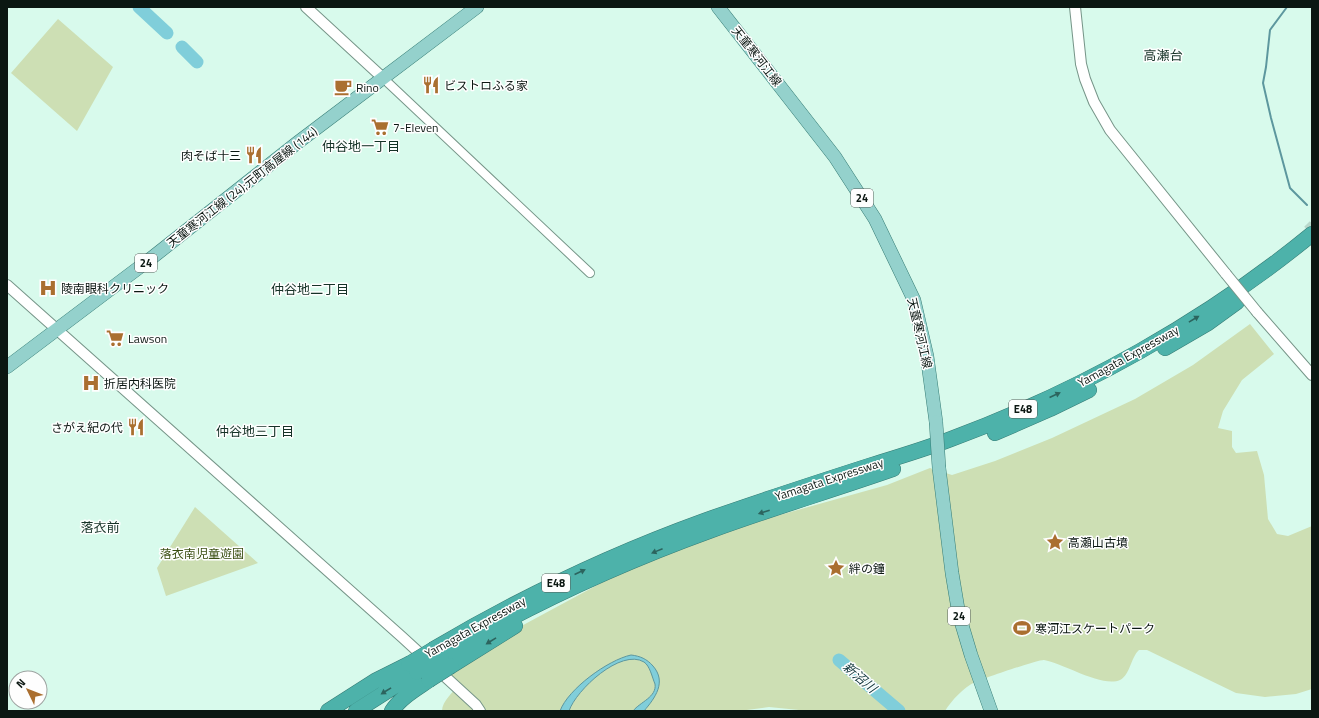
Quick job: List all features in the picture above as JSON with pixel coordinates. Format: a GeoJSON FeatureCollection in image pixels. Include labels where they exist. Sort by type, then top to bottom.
{"type":"FeatureCollection","features":[{"type":"Feature","properties":{"kind":"highway","name":"Yamagata Expressway"},"geometry":{"type":"LineString","coordinates":[[442,657],[466,630],[530,596],[580,572],[950,440],[1066,390],[1133,356],[1202,314],[1312,234]]}},
{"type":"Feature","properties":{"kind":"highway","name":"Yamagata Expressway"},"geometry":{"type":"LineString","coordinates":[[707,526],[951,449],[1050,409],[1140,363],[1208,323],[1312,247]]}},
{"type":"Feature","properties":{"kind":"highway","name":"Yamagata Expressway"},"geometry":{"type":"LineString","coordinates":[[356,711],[474,638],[534,606],[688,533]]}},
{"type":"Feature","properties":{"kind":"highway","name":"Yamagata Expressway"},"geometry":{"type":"LineString","coordinates":[[337,711],[418,672]]}},
{"type":"Feature","properties":{"kind":"highway"},"geometry":{"type":"LineString","coordinates":[[328,711],[374,681],[418,672]]}},
{"type":"Feature","properties":{"kind":"highway"},"geometry":{"type":"LineString","coordinates":[[392,711],[401,700],[418,672]]}},
{"type":"Feature","properties":{"kind":"main road","name":"天童寒河江線 (24);元町高屋線 (144)"},"geometry":{"type":"LineString","coordinates":[[7,368],[162,250],[297,143],[477,7]]}},
{"type":"Feature","properties":{"kind":"main road","name":"天童寒河江線"},"geometry":{"type":"LineString","coordinates":[[718,7],[835,157],[875,219],[914,300],[927,356],[936,422],[939,468],[959,616],[991,711]]}},
{"type":"Feature","properties":{"kind":"street"},"geometry":{"type":"LineString","coordinates":[[306,7],[590,273]]}},
{"type":"Feature","properties":{"kind":"street"},"geometry":{"type":"LineString","coordinates":[[1076,7],[1081,64],[1085,79],[1094,102],[1110,130],[1256,312],[1312,375]]}},
{"type":"Feature","properties":{"kind":"street"},"geometry":{"type":"LineString","coordinates":[[7,285],[402,637],[476,705],[480,711]]}},
{"type":"Feature","properties":{"kind":"green space"},"geometry":{"type":"Polygon","coordinates":[[[58,19],[113,67],[77,131],[11,73],[58,19]]]}},
{"type":"Feature","properties":{"kind":"green space"},"geometry":{"type":"Polygon","coordinates":[[[1250,324],[1274,354],[1242,380],[1223,411],[1218,428],[1232,431],[1232,447],[1236,453],[1257,451],[1264,475],[1268,519],[1277,534],[1288,536],[1312,526],[1312,689],[1296,694],[1265,697],[1236,693],[1147,650],[1139,650],[1136,653],[1126,674],[1120,680],[1112,682],[1103,681],[1044,660],[975,682],[958,695],[945,711],[809,711],[769,707],[739,711],[442,711],[446,700],[460,684],[450,673],[514,630],[614,576],[656,556],[769,518],[887,485],[930,468],[952,475],[995,461],[1052,438],[1135,399],[1193,365],[1250,324]]]}},
{"type":"Feature","properties":{"kind":"green space","name":"落衣南児童遊園"},"geometry":{"type":"Polygon","coordinates":[[[195,507],[258,563],[166,596],[157,568],[195,507]]]}},
{"type":"Feature","properties":{"kind":"water"},"geometry":{"type":"Polygon","coordinates":[[[631,655],[648,661],[657,672],[659,678],[658,690],[644,711],[633,711],[651,696],[655,689],[655,684],[646,664],[634,659],[624,661],[600,673],[580,693],[573,702],[569,711],[560,711],[564,702],[571,694],[590,677],[611,663],[631,655]]]}},
{"type":"Feature","properties":{"kind":"waterway","name":"新沼川"},"geometry":{"type":"LineString","coordinates":[[139,7],[167,33]]}},
{"type":"Feature","properties":{"kind":"waterway"},"geometry":{"type":"LineString","coordinates":[[1287,7],[1270,30],[1263,83],[1290,188],[1307,205]]}},
{"type":"Feature","properties":{"kind":"waterway","name":"新沼川"},"geometry":{"type":"LineString","coordinates":[[182,47],[197,62]]}},
{"type":"Feature","properties":{"kind":"waterway","name":"新沼川"},"geometry":{"type":"LineString","coordinates":[[839,660],[899,711]]}},
{"type":"Feature","properties":{"kind":"tunnel"},"geometry":{"type":"LineString","coordinates":[[1307,224],[1312,229]]}},
{"type":"Feature","properties":{"kind":"place","name":"ビストロふる家"},"geometry":{"type":"Point","coordinates":[431,85]}},
{"type":"Feature","properties":{"kind":"place","name":"Rino"},"geometry":{"type":"Point","coordinates":[343,87]}},
{"type":"Feature","properties":{"kind":"place","name":"7-Eleven"},"geometry":{"type":"Point","coordinates":[380,127]}},
{"type":"Feature","properties":{"kind":"place","name":"肉そば十三"},"geometry":{"type":"Point","coordinates":[254,155]}},
{"type":"Feature","properties":{"kind":"place","name":"陵南眼科クリニック"},"geometry":{"type":"Point","coordinates":[48,288]}},
{"type":"Feature","properties":{"kind":"place","name":"Lawson"},"geometry":{"type":"Point","coordinates":[115,338]}},
{"type":"Feature","properties":{"kind":"place","name":"折居内科医院"},"geometry":{"type":"Point","coordinates":[91,383]}},
{"type":"Feature","properties":{"kind":"place","name":"さがえ紀の代"},"geometry":{"type":"Point","coordinates":[136,427]}},
{"type":"Feature","properties":{"kind":"place","name":"高瀬山古墳"},"geometry":{"type":"Point","coordinates":[1055,542]}},
{"type":"Feature","properties":{"kind":"place","name":"絆の鐘"},"geometry":{"type":"Point","coordinates":[836,568]}},
{"type":"Feature","properties":{"kind":"place","name":"寒河江スケートパーク"},"geometry":{"type":"Point","coordinates":[1022,628]}},
{"type":"Feature","properties":{"kind":"district","name":"高瀬台"},"geometry":{"type":"Point","coordinates":[1163,55]}},
{"type":"Feature","properties":{"kind":"district","name":"仲谷地一丁目"},"geometry":{"type":"Point","coordinates":[361,146]}},
{"type":"Feature","properties":{"kind":"district","name":"仲谷地二丁目"},"geometry":{"type":"Point","coordinates":[310,289]}},
{"type":"Feature","properties":{"kind":"district","name":"仲谷地三丁目"},"geometry":{"type":"Point","coordinates":[255,431]}},
{"type":"Feature","properties":{"kind":"district","name":"落衣前"},"geometry":{"type":"Point","coordinates":[100,527]}}]}
